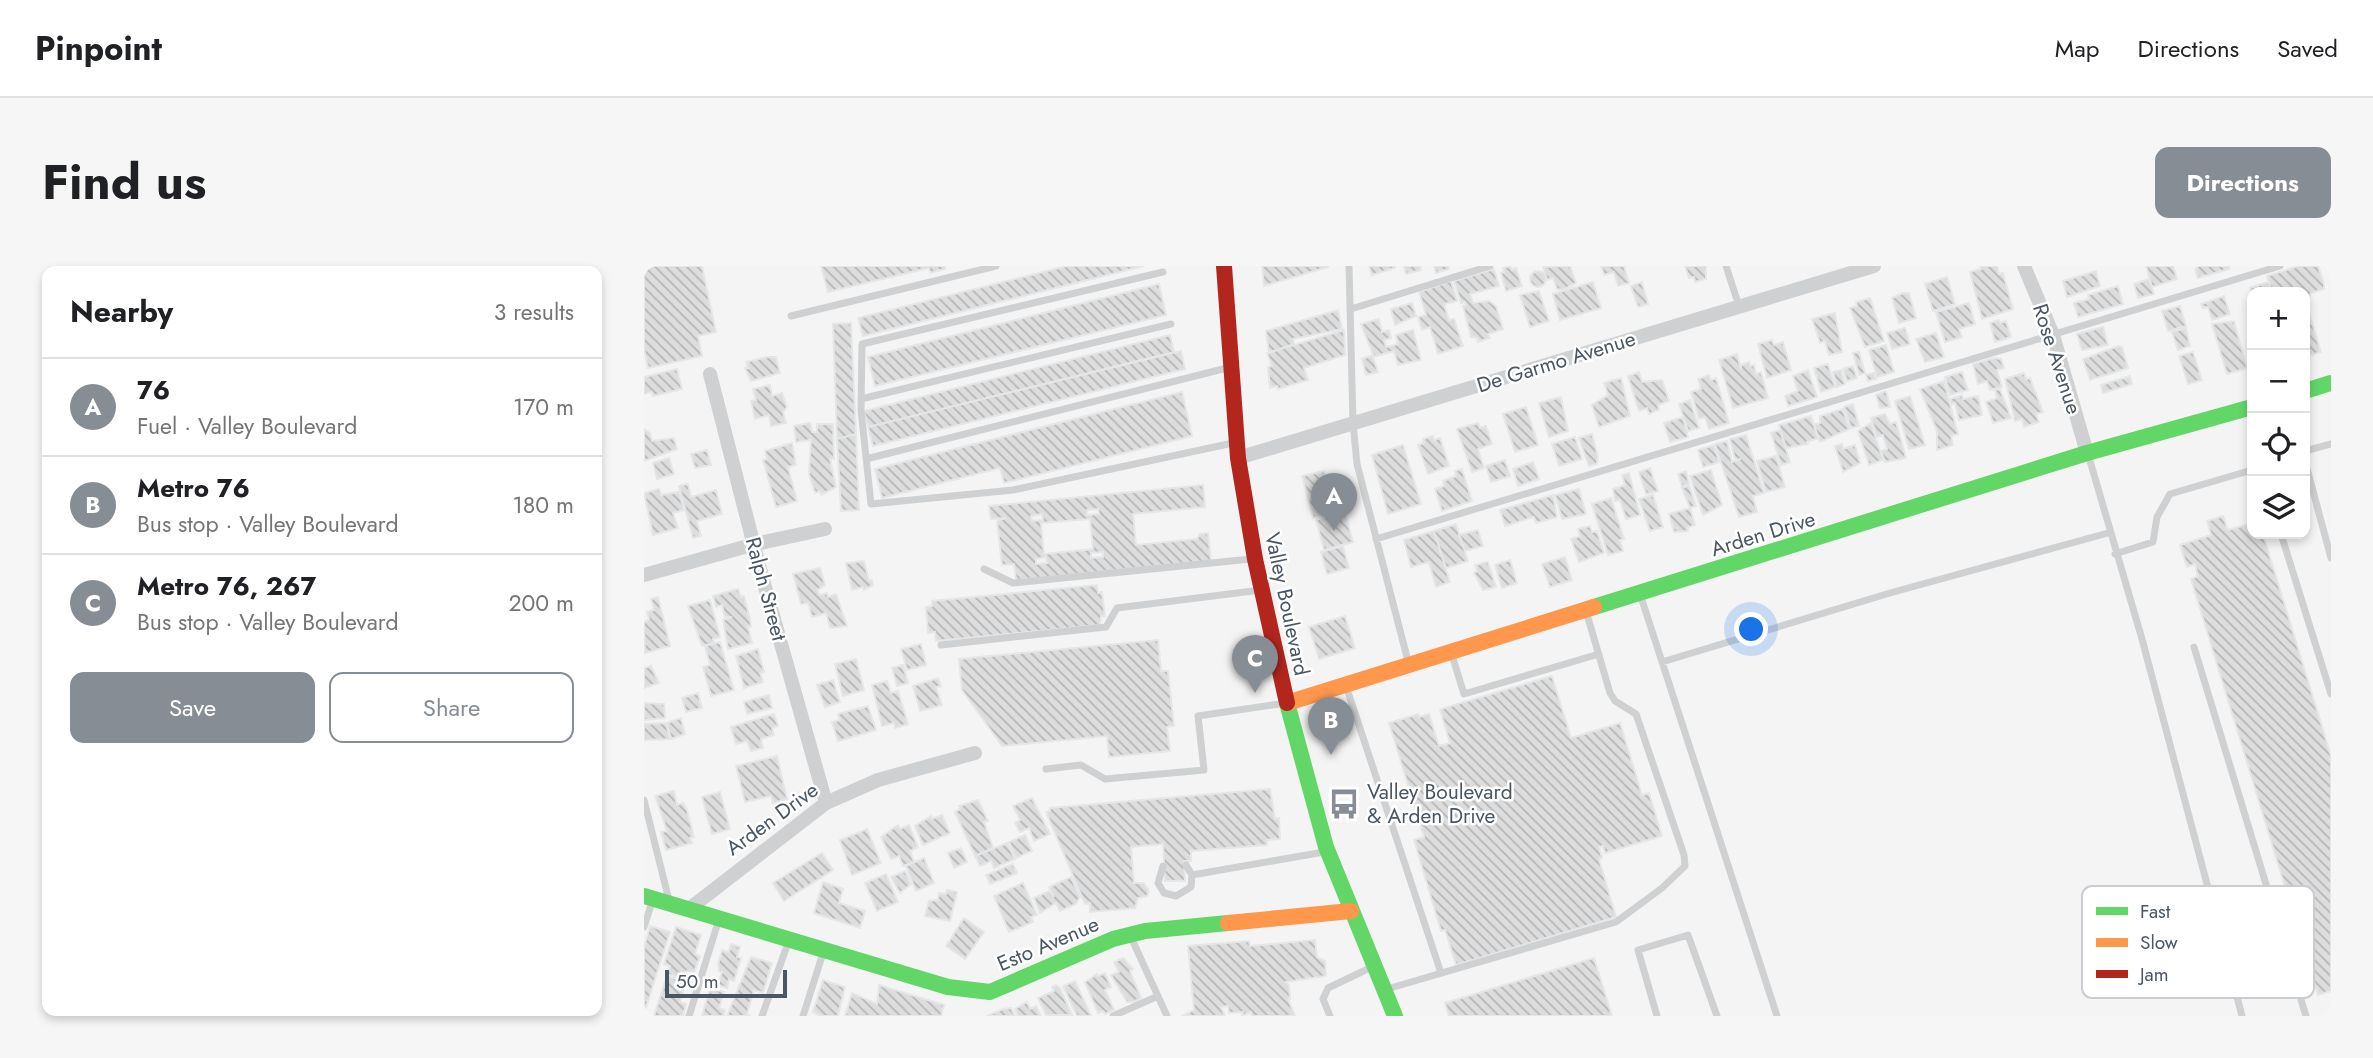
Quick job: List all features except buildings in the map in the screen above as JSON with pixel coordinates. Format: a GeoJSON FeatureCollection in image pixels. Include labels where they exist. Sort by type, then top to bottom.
{"type":"FeatureCollection","features":[{"type":"Feature","properties":{"kind":"street","name":"Valley Boulevard"},"geometry":{"type":"LineString","coordinates":[[1224,266],[1237,450],[1255,559],[1287,703],[1328,852],[1372,966],[1395,1016]]}},
{"type":"Feature","properties":{"kind":"street","name":"De Garmo Avenue"},"geometry":{"type":"LineString","coordinates":[[1237,450],[1353,423],[1874,266]]}},
{"type":"Feature","properties":{"kind":"street","name":"Rose Avenue"},"geometry":{"type":"LineString","coordinates":[[2024,266],[2053,335],[2087,453]]}},
{"type":"Feature","properties":{"kind":"street","name":"Ralph Street"},"geometry":{"type":"LineString","coordinates":[[710,374],[826,803]]}},
{"type":"Feature","properties":{"kind":"street"},"geometry":{"type":"LineString","coordinates":[[2310,389],[2331,383]]}},
{"type":"Feature","properties":{"kind":"street","name":"Arden Drive"},"geometry":{"type":"LineString","coordinates":[[1287,703],[2087,453],[2247,408]]}},
{"type":"Feature","properties":{"kind":"street"},"geometry":{"type":"LineString","coordinates":[[644,575],[755,544],[825,529]]}},
{"type":"Feature","properties":{"kind":"street","name":"Arden Drive"},"geometry":{"type":"LineString","coordinates":[[689,909],[826,803],[877,780],[975,753]]}},
{"type":"Feature","properties":{"kind":"street"},"geometry":{"type":"LineString","coordinates":[[648,897],[689,909]]}},
{"type":"Feature","properties":{"kind":"street","name":"Esto Avenue"},"geometry":{"type":"LineString","coordinates":[[689,909],[948,987],[990,992],[1102,943],[1129,935],[1180,926],[1351,911]]}},
{"type":"Feature","properties":{"kind":"lane"},"geometry":{"type":"LineString","coordinates":[[791,316],[996,266]]}},
{"type":"Feature","properties":{"kind":"lane"},"geometry":{"type":"LineString","coordinates":[[1349,266],[1353,423],[1357,464],[1409,665]]}},
{"type":"Feature","properties":{"kind":"lane"},"geometry":{"type":"LineString","coordinates":[[1351,309],[1490,266]]}},
{"type":"Feature","properties":{"kind":"lane"},"geometry":{"type":"LineString","coordinates":[[1726,266],[1740,307]]}},
{"type":"Feature","properties":{"kind":"lane"},"geometry":{"type":"LineString","coordinates":[[1376,539],[2280,266]]}},
{"type":"Feature","properties":{"kind":"lane"},"geometry":{"type":"LineString","coordinates":[[1163,272],[862,344],[861,399],[871,504],[1013,490],[1237,450]]}},
{"type":"Feature","properties":{"kind":"lane"},"geometry":{"type":"LineString","coordinates":[[861,399],[1171,324]]}},
{"type":"Feature","properties":{"kind":"lane"},"geometry":{"type":"LineString","coordinates":[[866,459],[1231,367]]}},
{"type":"Feature","properties":{"kind":"lane"},"geometry":{"type":"LineString","coordinates":[[2310,450],[2331,444]]}},
{"type":"Feature","properties":{"kind":"lane"},"geometry":{"type":"LineString","coordinates":[[2087,453],[2108,533],[2142,639],[2208,886]]}},
{"type":"Feature","properties":{"kind":"lane"},"geometry":{"type":"LineString","coordinates":[[2115,554],[2153,542],[2157,517],[2170,494],[2247,471]]}},
{"type":"Feature","properties":{"kind":"lane"},"geometry":{"type":"LineString","coordinates":[[2309,476],[2331,558]]}},
{"type":"Feature","properties":{"kind":"lane"},"geometry":{"type":"LineString","coordinates":[[1662,662],[1890,593],[2108,533]]}},
{"type":"Feature","properties":{"kind":"lane"},"geometry":{"type":"LineString","coordinates":[[2283,539],[2331,694]]}},
{"type":"Feature","properties":{"kind":"lane"},"geometry":{"type":"LineString","coordinates":[[984,569],[1013,583],[1255,559]]}},
{"type":"Feature","properties":{"kind":"lane"},"geometry":{"type":"LineString","coordinates":[[940,645],[1106,627],[1116,608],[1262,590]]}},
{"type":"Feature","properties":{"kind":"lane"},"geometry":{"type":"LineString","coordinates":[[1640,594],[1777,1016]]}},
{"type":"Feature","properties":{"kind":"lane"},"geometry":{"type":"LineString","coordinates":[[1383,990],[1616,922],[1662,888],[1685,866],[1684,855],[1636,714],[1615,701],[1610,693],[1586,610]]}},
{"type":"Feature","properties":{"kind":"lane"},"geometry":{"type":"LineString","coordinates":[[2194,647],[2267,886]]}},
{"type":"Feature","properties":{"kind":"lane"},"geometry":{"type":"LineString","coordinates":[[1451,652],[1464,694],[1599,654]]}},
{"type":"Feature","properties":{"kind":"lane"},"geometry":{"type":"LineString","coordinates":[[1346,685],[1441,973]]}},
{"type":"Feature","properties":{"kind":"lane"},"geometry":{"type":"LineString","coordinates":[[1046,769],[1082,765],[1105,779],[1204,770],[1198,716],[1287,703]]}},
{"type":"Feature","properties":{"kind":"lane"},"geometry":{"type":"LineString","coordinates":[[644,800],[670,904]]}},
{"type":"Feature","properties":{"kind":"lane"},"geometry":{"type":"LineString","coordinates":[[1192,875],[1328,852]]}},
{"type":"Feature","properties":{"kind":"lane"},"geometry":{"type":"LineString","coordinates":[[1163,866],[1158,883],[1170,896],[1187,892],[1192,875],[1186,865]]}},
{"type":"Feature","properties":{"kind":"lane"},"geometry":{"type":"LineString","coordinates":[[644,927],[648,897]]}},
{"type":"Feature","properties":{"kind":"lane"},"geometry":{"type":"LineString","coordinates":[[689,1016],[719,919]]}},
{"type":"Feature","properties":{"kind":"lane"},"geometry":{"type":"LineString","coordinates":[[1129,935],[1167,1016]]}},
{"type":"Feature","properties":{"kind":"lane"},"geometry":{"type":"LineString","coordinates":[[1657,1016],[1638,950],[1688,935],[1717,1016]]}},
{"type":"Feature","properties":{"kind":"lane"},"geometry":{"type":"LineString","coordinates":[[762,1016],[789,939]]}},
{"type":"Feature","properties":{"kind":"lane"},"geometry":{"type":"LineString","coordinates":[[803,1016],[824,950]]}},
{"type":"Feature","properties":{"kind":"lane"},"geometry":{"type":"LineString","coordinates":[[1331,1016],[1323,999],[1328,988],[1372,966]]}},
{"type":"Feature","properties":{"kind":"lane"},"geometry":{"type":"LineString","coordinates":[[1112,1016],[1158,996]]}},
{"type":"Feature","properties":{"kind":"lane"},"geometry":{"type":"LineString","coordinates":[[2237,998],[2242,1016]]}},
{"type":"Feature","properties":{"kind":"lane"},"geometry":{"type":"LineString","coordinates":[[2301,998],[2306,1016]]}},
{"type":"Feature","properties":{"kind":"traffic: fast"},"geometry":{"type":"LineString","coordinates":[[2310,389],[2331,383]]}},
{"type":"Feature","properties":{"kind":"traffic: fast"},"geometry":{"type":"LineString","coordinates":[[1594,607],[2087,453],[2247,408]]}},
{"type":"Feature","properties":{"kind":"traffic: fast"},"geometry":{"type":"LineString","coordinates":[[1287,703],[1326,847],[1395,1016]]}},
{"type":"Feature","properties":{"kind":"traffic: fast"},"geometry":{"type":"LineString","coordinates":[[644,896],[948,987],[990,992],[1113,939],[1145,931],[1228,923]]}},
{"type":"Feature","properties":{"kind":"traffic: slow"},"geometry":{"type":"LineString","coordinates":[[1287,703],[1594,607]]}},
{"type":"Feature","properties":{"kind":"traffic: slow"},"geometry":{"type":"LineString","coordinates":[[1228,923],[1351,911]]}},
{"type":"Feature","properties":{"kind":"traffic: jam"},"geometry":{"type":"LineString","coordinates":[[1224,266],[1238,458],[1255,559],[1287,703]]}},
{"type":"Feature","properties":{"kind":"place","name":"76"},"geometry":{"type":"Point","coordinates":[1334,531]}},
{"type":"Feature","properties":{"kind":"place","name":"Metro 76, 267"},"geometry":{"type":"Point","coordinates":[1255,693]}},
{"type":"Feature","properties":{"kind":"place","name":"Metro 76"},"geometry":{"type":"Point","coordinates":[1331,755]}},
{"type":"Feature","properties":{"kind":"place","name":"Valley Boulevard & Arden Drive"},"geometry":{"type":"Point","coordinates":[1344,804]}}]}
